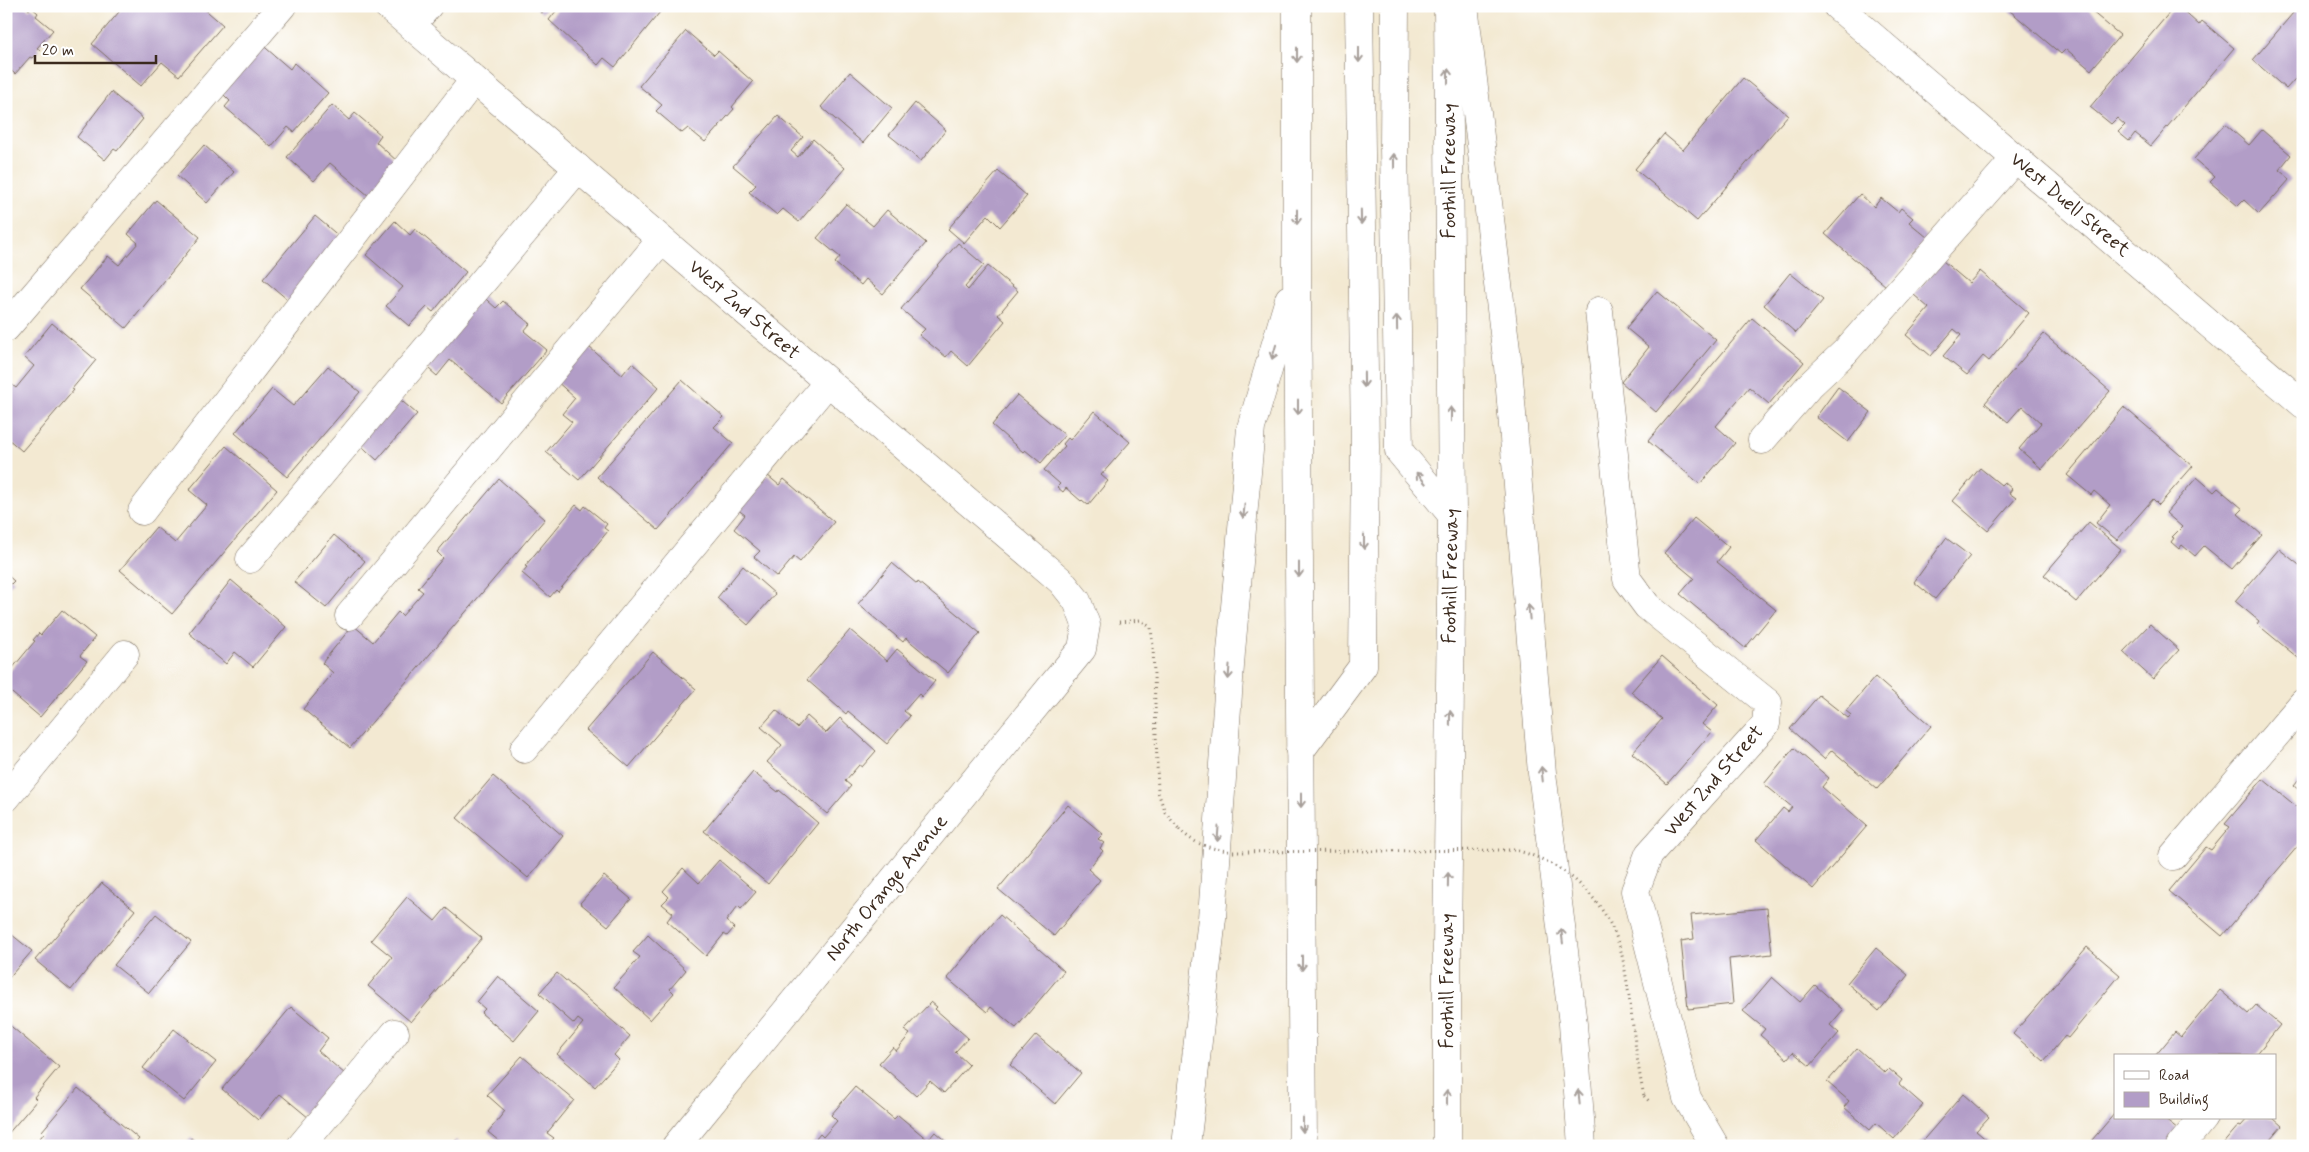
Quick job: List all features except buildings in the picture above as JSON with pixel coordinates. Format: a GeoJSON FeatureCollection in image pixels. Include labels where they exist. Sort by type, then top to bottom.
{"type":"FeatureCollection","features":[{"type":"Feature","properties":{"kind":"main road"},"geometry":{"type":"LineString","coordinates":[[6,328],[282,6]]}},
{"type":"Feature","properties":{"kind":"main road","name":"West 2nd Street"},"geometry":{"type":"LineString","coordinates":[[388,6],[420,16],[474,80],[1061,581],[1077,600],[1086,625]]}},
{"type":"Feature","properties":{"kind":"main road"},"geometry":{"type":"LineString","coordinates":[[1297,6],[1303,1146]]}},
{"type":"Feature","properties":{"kind":"main road"},"geometry":{"type":"LineString","coordinates":[[1300,751],[1363,666],[1364,447],[1359,6]]}},
{"type":"Feature","properties":{"kind":"main road"},"geometry":{"type":"LineString","coordinates":[[1394,6],[1394,146],[1399,451],[1452,515]]}},
{"type":"Feature","properties":{"kind":"main road","name":"Foothill Freeway"},"geometry":{"type":"LineString","coordinates":[[1447,1146],[1447,946],[1452,515],[1448,6]]}},
{"type":"Feature","properties":{"kind":"main road"},"geometry":{"type":"LineString","coordinates":[[1464,6],[1508,366],[1542,773],[1573,1024],[1582,1146]]}},
{"type":"Feature","properties":{"kind":"main road","name":"West Duell Street"},"geometry":{"type":"LineString","coordinates":[[1837,6],[2303,404]]}},
{"type":"Feature","properties":{"kind":"main road"},"geometry":{"type":"LineString","coordinates":[[142,510],[474,80]]}},
{"type":"Feature","properties":{"kind":"main road"},"geometry":{"type":"LineString","coordinates":[[1762,440],[1810,386],[1845,352],[2015,159]]}},
{"type":"Feature","properties":{"kind":"main road"},"geometry":{"type":"LineString","coordinates":[[250,559],[578,168]]}},
{"type":"Feature","properties":{"kind":"main road"},"geometry":{"type":"LineString","coordinates":[[349,616],[662,240]]}},
{"type":"Feature","properties":{"kind":"main road"},"geometry":{"type":"LineString","coordinates":[[1186,1146],[1212,918],[1231,652],[1251,428],[1297,271]]}},
{"type":"Feature","properties":{"kind":"main road","name":"West 2nd Street"},"geometry":{"type":"LineString","coordinates":[[1599,311],[1626,579],[1648,606],[1768,703],[1766,724],[1649,854],[1635,891],[1687,1098],[1714,1146]]}},
{"type":"Feature","properties":{"kind":"main road"},"geometry":{"type":"LineString","coordinates":[[524,749],[828,382]]}},
{"type":"Feature","properties":{"kind":"main road","name":"North Orange Avenue"},"geometry":{"type":"LineString","coordinates":[[676,1146],[1082,649],[1086,625]]}},
{"type":"Feature","properties":{"kind":"main road"},"geometry":{"type":"LineString","coordinates":[[6,798],[125,654]]}},
{"type":"Feature","properties":{"kind":"main road"},"geometry":{"type":"LineString","coordinates":[[2173,856],[2303,703]]}},
{"type":"Feature","properties":{"kind":"main road"},"geometry":{"type":"LineString","coordinates":[[301,1146],[395,1033]]}},
{"type":"Feature","properties":{"kind":"main road"},"geometry":{"type":"LineString","coordinates":[[2180,1146],[2201,1120]]}},
{"type":"Feature","properties":{"kind":"path"},"geometry":{"type":"LineString","coordinates":[[1086,625],[1141,620],[1151,628],[1154,646],[1158,792],[1165,812],[1190,840],[1206,847],[1233,852],[1514,850],[1545,859],[1579,883],[1596,901],[1612,927],[1623,959],[1637,1066],[1644,1096]]}}]}
